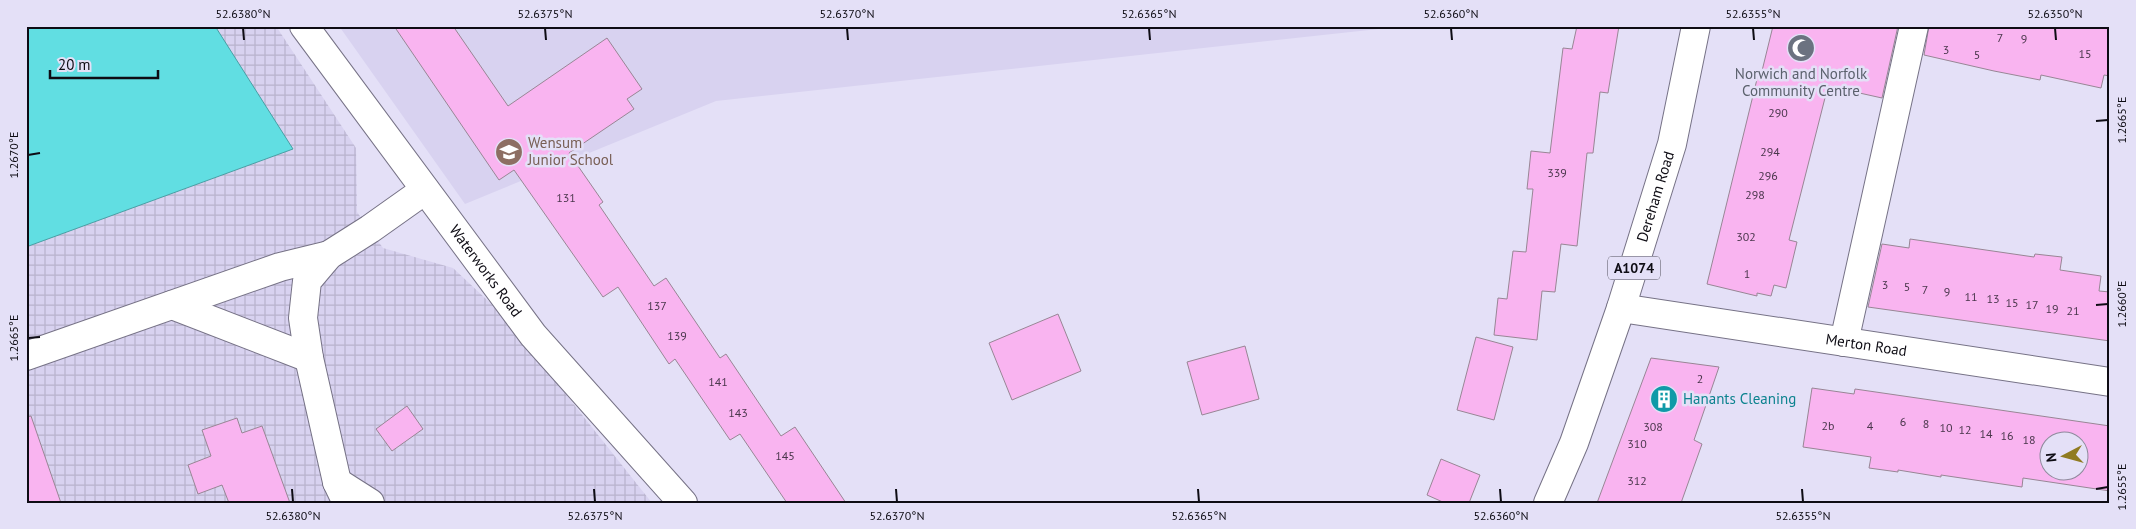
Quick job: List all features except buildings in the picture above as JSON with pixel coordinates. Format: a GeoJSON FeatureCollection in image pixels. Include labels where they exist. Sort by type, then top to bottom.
{"type":"FeatureCollection","features":[{"type":"Feature","properties":{"kind":"street","name":"Waterworks Road"},"geometry":{"type":"LineString","coordinates":[[304,26],[533,335],[683,503]]}},
{"type":"Feature","properties":{"kind":"street","name":"Dereham Road"},"geometry":{"type":"LineString","coordinates":[[1548,503],[1574,443],[1621,308],[1672,144],[1696,26]]}},
{"type":"Feature","properties":{"kind":"street"},"geometry":{"type":"LineString","coordinates":[[1844,342],[1914,26]]}},
{"type":"Feature","properties":{"kind":"street"},"geometry":{"type":"LineString","coordinates":[[370,503],[342,492],[309,358],[302,318],[307,281],[329,255],[425,190]]}},
{"type":"Feature","properties":{"kind":"street"},"geometry":{"type":"LineString","coordinates":[[26,356],[280,268],[329,255]]}},
{"type":"Feature","properties":{"kind":"street"},"geometry":{"type":"LineString","coordinates":[[172,305],[309,358]]}},
{"type":"Feature","properties":{"kind":"street","name":"Merton Road"},"geometry":{"type":"LineString","coordinates":[[1621,308],[2110,382]]}},
{"type":"Feature","properties":{"kind":"shaded area"},"geometry":{"type":"Polygon","coordinates":[[[26,26],[276,26],[356,148],[357,212],[383,248],[453,268],[502,314],[652,503],[26,503],[26,26]]]}},
{"type":"Feature","properties":{"kind":"shaded area"},"geometry":{"type":"Polygon","coordinates":[[[26,26],[215,26],[293,149],[26,247],[26,26]]]}},
{"type":"Feature","properties":{"kind":"shaded area","name":"Wensum Junior School"},"geometry":{"type":"Polygon","coordinates":[[[339,26],[1406,26],[716,101],[465,204],[339,26]]]}},
{"type":"Feature","properties":{"kind":"place","name":"Norwich and Norfolk Community Centre"},"geometry":{"type":"Point","coordinates":[1801,48]}},
{"type":"Feature","properties":{"kind":"place","name":"Wensum Junior School"},"geometry":{"type":"Point","coordinates":[509,152]}},
{"type":"Feature","properties":{"kind":"place","name":"Hanants Cleaning"},"geometry":{"type":"Point","coordinates":[1664,399]}}]}
